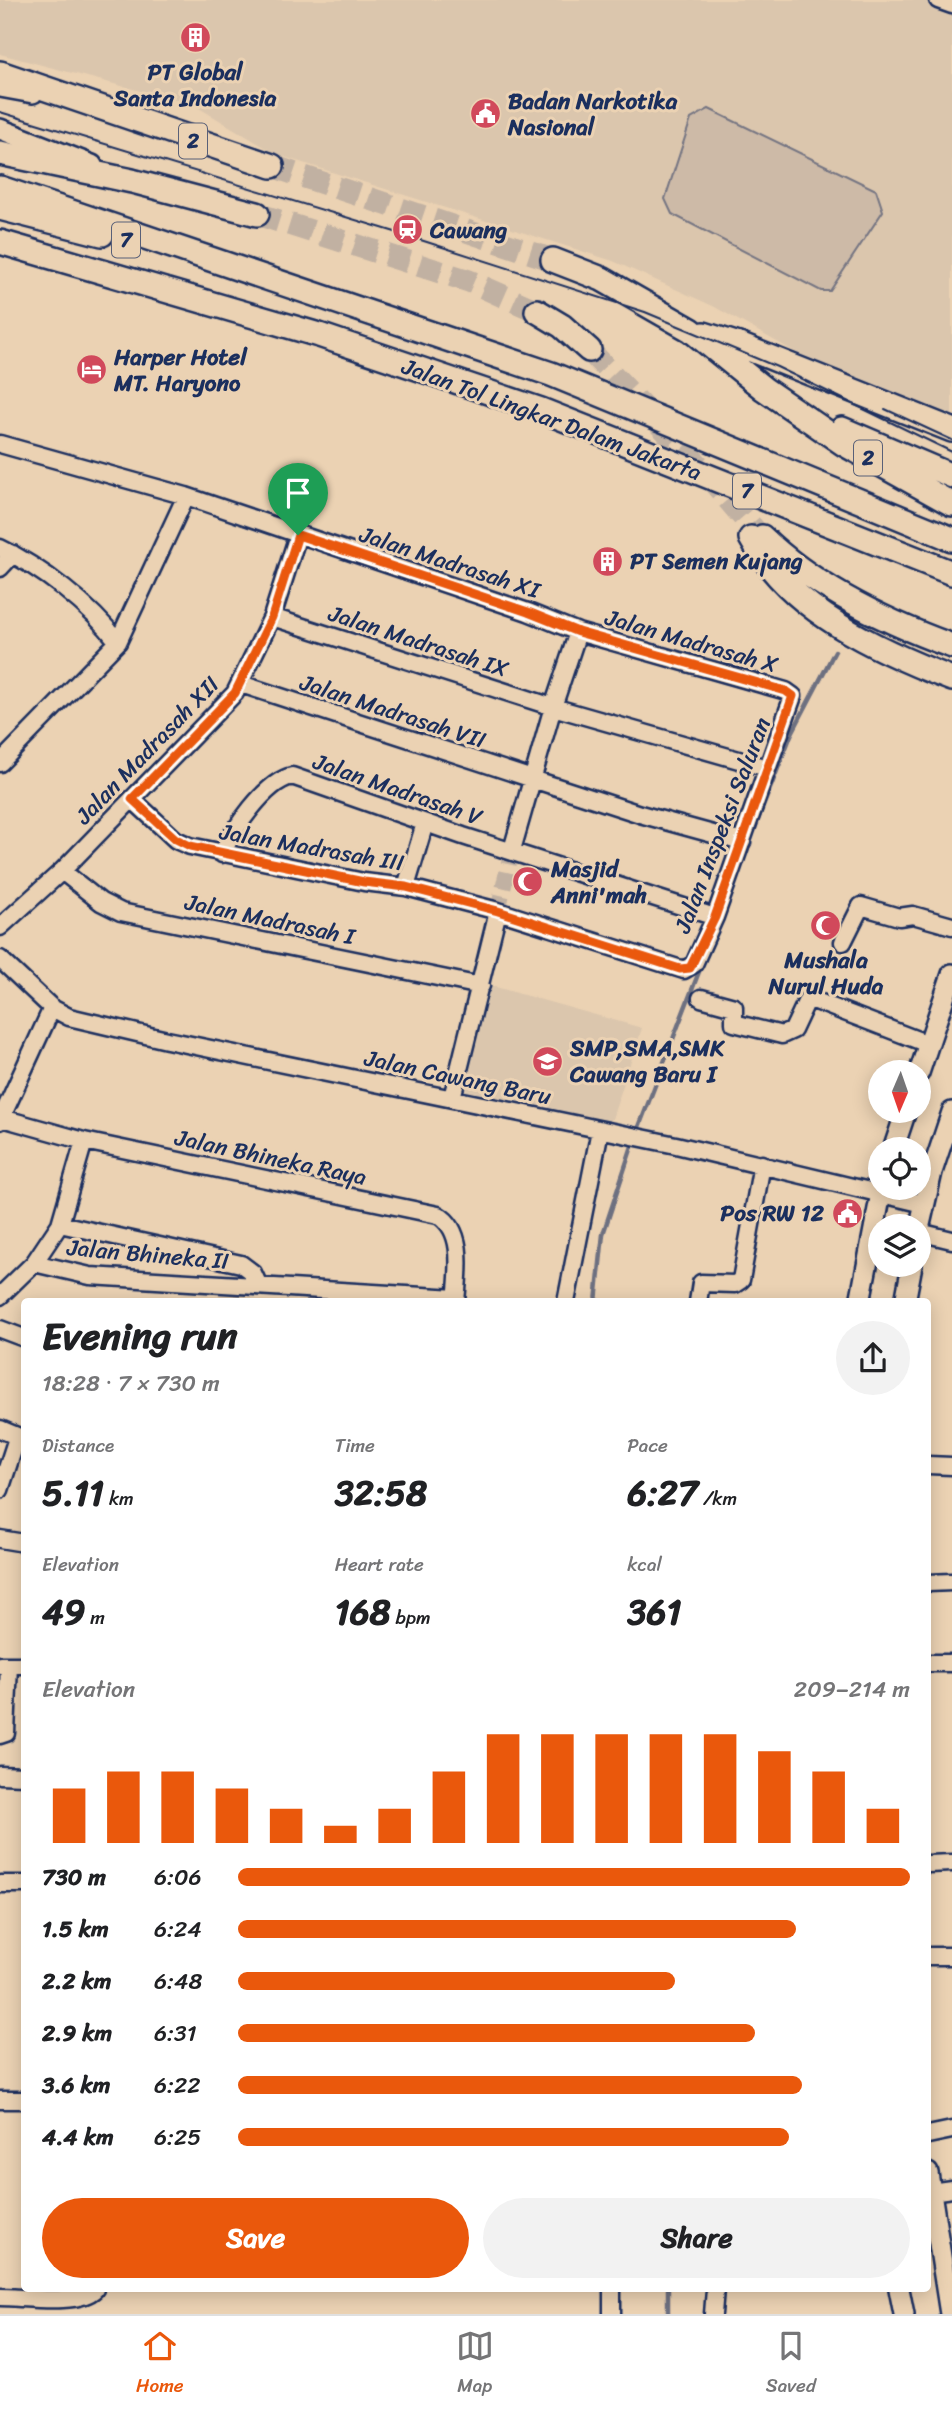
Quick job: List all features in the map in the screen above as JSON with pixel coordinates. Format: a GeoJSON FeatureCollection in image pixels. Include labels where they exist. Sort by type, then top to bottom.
{"type":"FeatureCollection","features":[{"type":"Feature","properties":{"kind":"highway","name":"2"},"geometry":{"type":"LineString","coordinates":[[0,73],[272,166]]}},
{"type":"Feature","properties":{"kind":"highway","name":"2"},"geometry":{"type":"LineString","coordinates":[[0,153],[132,181],[257,214]]}},
{"type":"Feature","properties":{"kind":"highway"},"geometry":{"type":"LineString","coordinates":[[0,187],[151,236],[252,273]]}},
{"type":"Feature","properties":{"kind":"highway","name":"7"},"geometry":{"type":"LineString","coordinates":[[0,208],[252,273]]}},
{"type":"Feature","properties":{"kind":"highway","name":"7"},"geometry":{"type":"LineString","coordinates":[[0,242],[145,282]]}},
{"type":"Feature","properties":{"kind":"highway"},"geometry":{"type":"LineString","coordinates":[[0,252],[145,282]]}},
{"type":"Feature","properties":{"kind":"highway","name":"2"},"geometry":{"type":"LineString","coordinates":[[553,260],[602,279],[691,330],[788,405],[879,465],[952,504]]}},
{"type":"Feature","properties":{"kind":"highway","name":"Jalan Tol Lingkar Dalam Jakarta"},"geometry":{"type":"LineString","coordinates":[[252,273],[551,374],[952,539]]}},
{"type":"Feature","properties":{"kind":"highway","name":"Jalan Tol Lingkar Dalam Jakarta"},"geometry":{"type":"LineString","coordinates":[[145,282],[319,335],[541,410],[952,573]]}},
{"type":"Feature","properties":{"kind":"highway"},"geometry":{"type":"LineString","coordinates":[[537,311],[562,326],[589,350]]}},
{"type":"Feature","properties":{"kind":"highway"},"geometry":{"type":"LineString","coordinates":[[691,330],[739,345],[952,430]]}},
{"type":"Feature","properties":{"kind":"highway","name":"2"},"geometry":{"type":"LineString","coordinates":[[788,405],[952,476]]}},
{"type":"Feature","properties":{"kind":"highway"},"geometry":{"type":"LineString","coordinates":[[952,646],[920,635],[816,578],[754,536],[764,559],[807,603],[899,658],[952,679]]}},
{"type":"Feature","properties":{"kind":"main road"},"geometry":{"type":"LineString","coordinates":[[0,87],[114,112]]}},
{"type":"Feature","properties":{"kind":"main road"},"geometry":{"type":"LineString","coordinates":[[0,129],[132,181]]}},
{"type":"Feature","properties":{"kind":"main road"},"geometry":{"type":"LineString","coordinates":[[923,1060],[952,974]]}},
{"type":"Feature","properties":{"kind":"main road"},"geometry":{"type":"LineString","coordinates":[[923,1214],[932,1172],[952,1112]]}},
{"type":"Feature","properties":{"kind":"main road"},"geometry":{"type":"LineString","coordinates":[[861,1298],[880,1200]]}},
{"type":"Feature","properties":{"kind":"main road"},"geometry":{"type":"LineString","coordinates":[[906,1298],[910,1277]]}},
{"type":"Feature","properties":{"kind":"main road"},"geometry":{"type":"LineString","coordinates":[[931,2194],[949,2289],[950,2314]]}},
{"type":"Feature","properties":{"kind":"main road"},"geometry":{"type":"LineString","coordinates":[[900,2292],[904,2314]]}},
{"type":"Feature","properties":{"kind":"street"},"geometry":{"type":"LineString","coordinates":[[938,0],[952,5]]}},
{"type":"Feature","properties":{"kind":"street","name":"Jalan Madrasah XI"},"geometry":{"type":"LineString","coordinates":[[0,444],[187,496],[528,612],[578,632]]}},
{"type":"Feature","properties":{"kind":"street"},"geometry":{"type":"LineString","coordinates":[[0,763],[118,642],[187,496]]}},
{"type":"Feature","properties":{"kind":"street","name":"Jalan Madrasah XII"},"geometry":{"type":"LineString","coordinates":[[0,927],[62,871],[241,684],[272,617],[298,535]]}},
{"type":"Feature","properties":{"kind":"street"},"geometry":{"type":"LineString","coordinates":[[0,568],[6,551],[83,605],[102,621],[118,642]]}},
{"type":"Feature","properties":{"kind":"street","name":"Jalan Madrasah IX"},"geometry":{"type":"LineString","coordinates":[[272,617],[553,707],[767,768]]}},
{"type":"Feature","properties":{"kind":"street"},"geometry":{"type":"LineString","coordinates":[[512,850],[531,779],[578,632]]}},
{"type":"Feature","properties":{"kind":"street","name":"Jalan Madrasah X"},"geometry":{"type":"LineString","coordinates":[[578,632],[786,691],[793,696]]}},
{"type":"Feature","properties":{"kind":"street","name":"Jalan Madrasah VII"},"geometry":{"type":"LineString","coordinates":[[241,684],[531,779],[742,842]]}},
{"type":"Feature","properties":{"kind":"street","name":"Jalan Inspeksi Saluran"},"geometry":{"type":"LineString","coordinates":[[690,968],[715,917],[793,696]]}},
{"type":"Feature","properties":{"kind":"street","name":"Jalan Madrasah V"},"geometry":{"type":"LineString","coordinates":[[222,854],[235,828],[280,781],[289,776],[715,917]]}},
{"type":"Feature","properties":{"kind":"street","name":"Jalan Madrasah III"},"geometry":{"type":"LineString","coordinates":[[132,799],[176,839],[222,854],[406,887],[498,911],[680,969],[690,968]]}},
{"type":"Feature","properties":{"kind":"street"},"geometry":{"type":"LineString","coordinates":[[406,887],[425,822]]}},
{"type":"Feature","properties":{"kind":"street","name":"Jalan Madrasah I"},"geometry":{"type":"LineString","coordinates":[[62,871],[106,905],[121,912],[481,986]]}},
{"type":"Feature","properties":{"kind":"street"},"geometry":{"type":"LineString","coordinates":[[843,943],[861,906],[899,917],[913,915],[952,926]]}},
{"type":"Feature","properties":{"kind":"street"},"geometry":{"type":"LineString","coordinates":[[452,1098],[498,911]]}},
{"type":"Feature","properties":{"kind":"street","name":"Jalan Cawang Baru"},"geometry":{"type":"LineString","coordinates":[[0,959],[52,1008],[69,1017],[167,1040],[868,1187]]}},
{"type":"Feature","properties":{"kind":"street"},"geometry":{"type":"LineString","coordinates":[[701,998],[734,1007],[734,1023],[782,1035],[793,1030],[808,998],[928,1044]]}},
{"type":"Feature","properties":{"kind":"street","name":"Jalan Bhineka Raya"},"geometry":{"type":"LineString","coordinates":[[52,1008],[1,1119],[84,1141],[438,1215],[454,1228],[457,1248],[456,1298]]}},
{"type":"Feature","properties":{"kind":"street"},"geometry":{"type":"LineString","coordinates":[[567,1298],[600,1130]]}},
{"type":"Feature","properties":{"kind":"street"},"geometry":{"type":"LineString","coordinates":[[0,1296],[34,1263],[60,1224],[84,1141]]}},
{"type":"Feature","properties":{"kind":"street"},"geometry":{"type":"LineString","coordinates":[[699,1298],[701,1283],[734,1284],[741,1280],[762,1164]]}},
{"type":"Feature","properties":{"kind":"street","name":"Jalan Cawang Baru"},"geometry":{"type":"LineString","coordinates":[[913,1200],[925,1204]]}},
{"type":"Feature","properties":{"kind":"street","name":"Jalan Bhineka II"},"geometry":{"type":"LineString","coordinates":[[60,1224],[241,1264],[253,1273],[259,1286]]}},
{"type":"Feature","properties":{"kind":"street"},"geometry":{"type":"LineString","coordinates":[[931,1234],[952,1240]]}},
{"type":"Feature","properties":{"kind":"street","name":"Jalan Bhineka II"},"geometry":{"type":"LineString","coordinates":[[34,1263],[90,1276],[428,1298]]}},
{"type":"Feature","properties":{"kind":"street"},"geometry":{"type":"LineString","coordinates":[[0,1329],[21,1337]]}},
{"type":"Feature","properties":{"kind":"street"},"geometry":{"type":"LineString","coordinates":[[0,1429],[21,1439],[0,1490]]}},
{"type":"Feature","properties":{"kind":"street"},"geometry":{"type":"LineString","coordinates":[[931,1465],[952,1466]]}},
{"type":"Feature","properties":{"kind":"street"},"geometry":{"type":"LineString","coordinates":[[0,1539],[21,1542]]}},
{"type":"Feature","properties":{"kind":"street"},"geometry":{"type":"LineString","coordinates":[[931,1583],[952,1582]]}},
{"type":"Feature","properties":{"kind":"street"},"geometry":{"type":"LineString","coordinates":[[931,1663],[952,1663]]}},
{"type":"Feature","properties":{"kind":"street"},"geometry":{"type":"LineString","coordinates":[[0,1735],[6,1733],[11,1665]]}},
{"type":"Feature","properties":{"kind":"street"},"geometry":{"type":"LineString","coordinates":[[0,1775],[21,1776]]}},
{"type":"Feature","properties":{"kind":"street"},"geometry":{"type":"LineString","coordinates":[[931,1864],[952,1863]]}},
{"type":"Feature","properties":{"kind":"street"},"geometry":{"type":"LineString","coordinates":[[0,1884],[21,1884]]}},
{"type":"Feature","properties":{"kind":"street"},"geometry":{"type":"LineString","coordinates":[[931,1956],[952,1956]]}},
{"type":"Feature","properties":{"kind":"street"},"geometry":{"type":"LineString","coordinates":[[0,2100],[21,2100]]}},
{"type":"Feature","properties":{"kind":"street"},"geometry":{"type":"LineString","coordinates":[[931,2134],[952,2130]]}},
{"type":"Feature","properties":{"kind":"street"},"geometry":{"type":"LineString","coordinates":[[931,2184],[952,2189]]}},
{"type":"Feature","properties":{"kind":"street"},"geometry":{"type":"LineString","coordinates":[[0,2297],[70,2298],[87,2297],[92,2292]]}},
{"type":"Feature","properties":{"kind":"street"},"geometry":{"type":"LineString","coordinates":[[612,2292],[612,2314]]}},
{"type":"Feature","properties":{"kind":"street"},"geometry":{"type":"LineString","coordinates":[[713,2314],[715,2292]]}},
{"type":"Feature","properties":{"kind":"shaded area"},"geometry":{"type":"Polygon","coordinates":[[[0,0],[952,0],[952,420],[942,434],[713,306],[613,261],[278,155],[194,105],[0,54],[0,0]]]}},
{"type":"Feature","properties":{"kind":"shaded area"},"geometry":{"type":"Polygon","coordinates":[[[709,109],[876,190],[883,211],[830,291],[821,291],[672,214],[665,199],[691,119],[709,109]]]}},
{"type":"Feature","properties":{"kind":"shaded area","name":"SMP,SMA,SMK Cawang Baru I"},"geometry":{"type":"Polygon","coordinates":[[[485,984],[642,1028],[609,1128],[454,1095],[485,984]]]}},
{"type":"Feature","properties":{"kind":"waterway"},"geometry":{"type":"LineString","coordinates":[[757,822],[791,735],[835,651]]}},
{"type":"Feature","properties":{"kind":"waterway"},"geometry":{"type":"LineString","coordinates":[[637,1132],[702,964]]}},
{"type":"Feature","properties":{"kind":"waterway"},"geometry":{"type":"LineString","coordinates":[[596,1298],[603,1234],[634,1140]]}},
{"type":"Feature","properties":{"kind":"waterway"},"geometry":{"type":"LineString","coordinates":[[668,2292],[668,2314]]}},
{"type":"Feature","properties":{"kind":"tunnel"},"geometry":{"type":"LineString","coordinates":[[272,166],[553,260]]}},
{"type":"Feature","properties":{"kind":"tunnel"},"geometry":{"type":"LineString","coordinates":[[257,214],[469,281],[537,311]]}},
{"type":"Feature","properties":{"kind":"tunnel"},"geometry":{"type":"LineString","coordinates":[[589,350],[704,471],[757,533]]}},
{"type":"Feature","properties":{"kind":"tunnel"},"geometry":{"type":"LineString","coordinates":[[498,911],[512,850]]}},
{"type":"Feature","properties":{"kind":"tram line"},"geometry":{"type":"LineString","coordinates":[[0,112],[405,235],[645,312],[777,367],[952,452]]}},
{"type":"Feature","properties":{"kind":"tram line"},"geometry":{"type":"LineString","coordinates":[[885,409],[952,440]]}},
{"type":"Feature","properties":{"kind":"place","name":"PT Global Santa Indonesia"},"geometry":{"type":"Point","coordinates":[195,38]}},
{"type":"Feature","properties":{"kind":"place","name":"Badan Narkotika Nasional"},"geometry":{"type":"Point","coordinates":[485,114]}},
{"type":"Feature","properties":{"kind":"place","name":"Cawang"},"geometry":{"type":"Point","coordinates":[407,230]}},
{"type":"Feature","properties":{"kind":"place","name":"Harper Hotel MT. Haryono"},"geometry":{"type":"Point","coordinates":[91,370]}},
{"type":"Feature","properties":{"kind":"place","name":"PT Semen Kujang"},"geometry":{"type":"Point","coordinates":[607,561]}},
{"type":"Feature","properties":{"kind":"place","name":"Masjid Anni'mah"},"geometry":{"type":"Point","coordinates":[528,882]}},
{"type":"Feature","properties":{"kind":"place","name":"Mushala Nurul Huda"},"geometry":{"type":"Point","coordinates":[826,926]}},
{"type":"Feature","properties":{"kind":"place","name":"SMP,SMA,SMK Cawang Baru I"},"geometry":{"type":"Point","coordinates":[547,1061]}},
{"type":"Feature","properties":{"kind":"place","name":"Pos RW 12"},"geometry":{"type":"Point","coordinates":[847,1213]}},
{"type":"Feature","properties":{"kind":"route"},"geometry":{"type":"LineString","coordinates":[[298,535],[528,612],[578,632],[786,691],[793,696],[793,703],[767,768],[715,917],[690,968],[680,969],[498,911],[406,887],[364,882],[183,844],[132,799],[241,684],[272,617],[298,535]]}}]}
